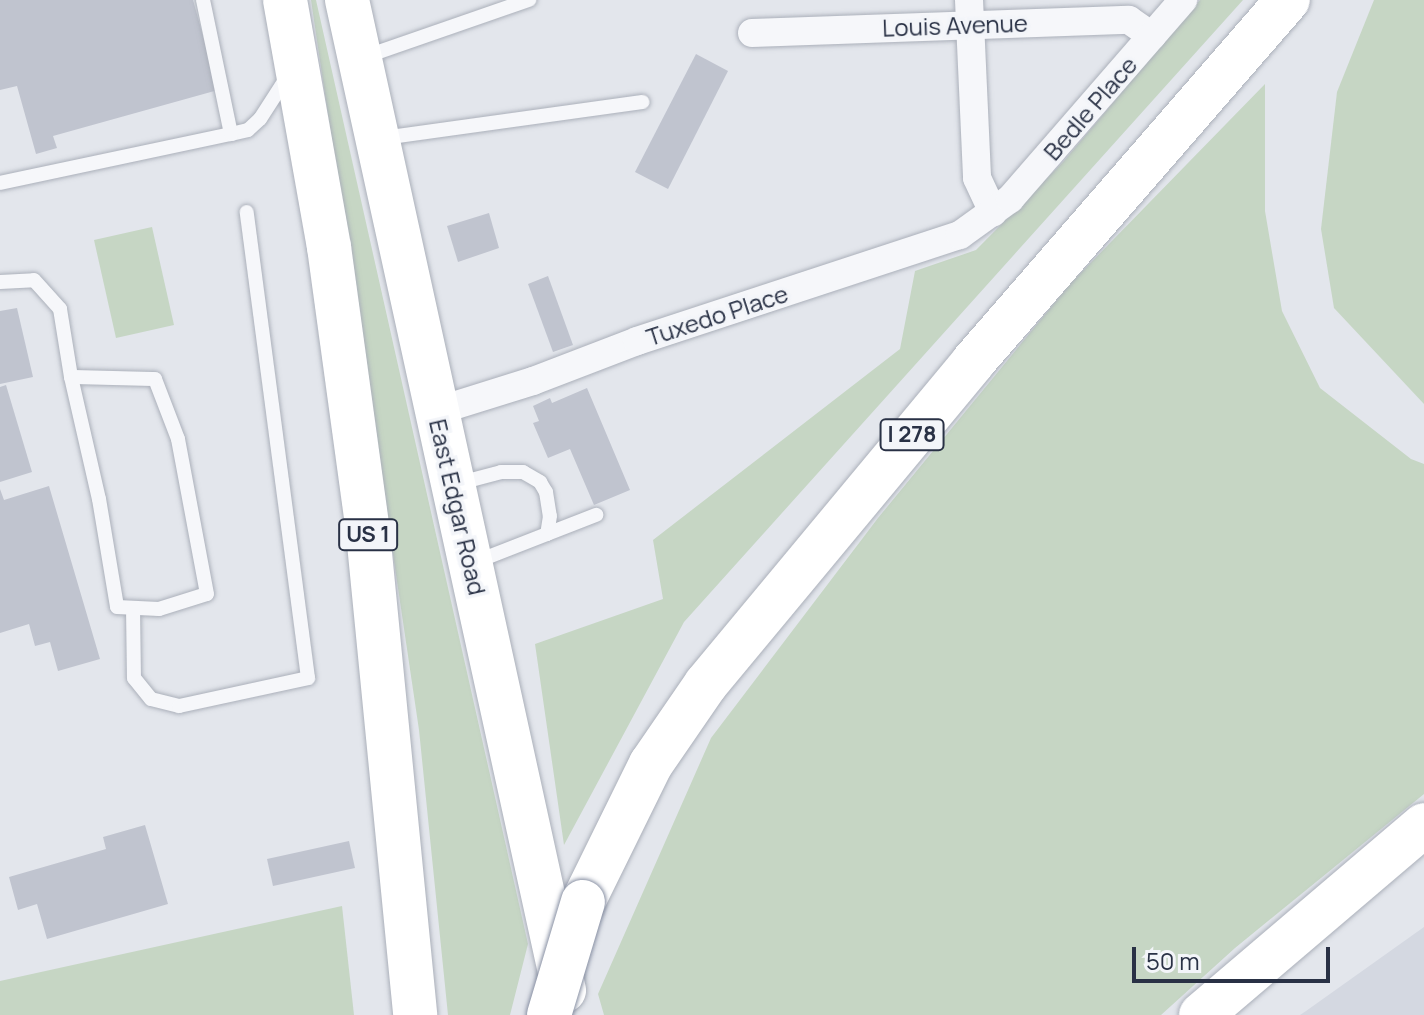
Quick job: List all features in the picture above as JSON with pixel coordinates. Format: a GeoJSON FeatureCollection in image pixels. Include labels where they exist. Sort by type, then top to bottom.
{"type":"FeatureCollection","features":[{"type":"Feature","properties":{"kind":"highway","name":"US 1"},"geometry":{"type":"LineString","coordinates":[[285,0],[329,247],[368,533],[415,1015]]}},
{"type":"Feature","properties":{"kind":"highway","name":"East Edgar Road"},"geometry":{"type":"LineString","coordinates":[[347,0],[569,1015]]}},
{"type":"Feature","properties":{"kind":"highway","name":"I 278"},"geometry":{"type":"LineString","coordinates":[[549,1015],[583,902],[651,764],[706,684],[973,362],[1288,0]]}},
{"type":"Feature","properties":{"kind":"highway"},"geometry":{"type":"LineString","coordinates":[[1201,1015],[1424,825]]}},
{"type":"Feature","properties":{"kind":"street","name":"Bedle Place"},"geometry":{"type":"LineString","coordinates":[[993,212],[1033,174],[1183,0]]}},
{"type":"Feature","properties":{"kind":"street","name":"Louis Avenue"},"geometry":{"type":"LineString","coordinates":[[752,33],[969,12],[1129,20],[1152,36]]}},
{"type":"Feature","properties":{"kind":"street"},"geometry":{"type":"LineString","coordinates":[[969,12],[977,178],[993,212]]}},
{"type":"Feature","properties":{"kind":"street","name":"Tuxedo Place"},"geometry":{"type":"LineString","coordinates":[[437,411],[533,381],[637,341],[960,235],[993,212]]}},
{"type":"Feature","properties":{"kind":"lane"},"geometry":{"type":"LineString","coordinates":[[203,0],[231,134]]}},
{"type":"Feature","properties":{"kind":"lane"},"geometry":{"type":"LineString","coordinates":[[359,58],[529,0]]}},
{"type":"Feature","properties":{"kind":"lane"},"geometry":{"type":"LineString","coordinates":[[0,183],[248,130],[276,100],[297,59]]}},
{"type":"Feature","properties":{"kind":"lane"},"geometry":{"type":"LineString","coordinates":[[378,139],[643,102]]}},
{"type":"Feature","properties":{"kind":"lane"},"geometry":{"type":"LineString","coordinates":[[133,608],[134,678],[151,699],[179,706],[308,678],[247,212]]}},
{"type":"Feature","properties":{"kind":"lane"},"geometry":{"type":"LineString","coordinates":[[0,282],[34,280],[60,309],[71,377],[99,499],[117,607],[159,609],[207,594],[178,439],[155,379],[71,377]]}},
{"type":"Feature","properties":{"kind":"lane"},"geometry":{"type":"LineString","coordinates":[[453,485],[501,472],[523,472],[540,482],[546,492],[550,516],[547,534]]}},
{"type":"Feature","properties":{"kind":"lane"},"geometry":{"type":"LineString","coordinates":[[471,564],[596,515]]}},
{"type":"Feature","properties":{"kind":"shaded area"},"geometry":{"type":"Polygon","coordinates":[[[1424,927],[1424,1015],[1300,1015],[1306,1011],[1424,927]]]}},
{"type":"Feature","properties":{"kind":"green space"},"geometry":{"type":"Polygon","coordinates":[[[311,0],[316,0],[528,944],[510,1015],[448,1015],[419,730],[311,0]]]}},
{"type":"Feature","properties":{"kind":"green space"},"geometry":{"type":"Polygon","coordinates":[[[1200,0],[1243,0],[684,622],[564,845],[535,644],[663,599],[653,540],[900,349],[915,271],[976,250],[1063,162],[1200,0]]]}},
{"type":"Feature","properties":{"kind":"green space"},"geometry":{"type":"Polygon","coordinates":[[[1374,0],[1424,0],[1424,404],[1334,308],[1321,229],[1337,92],[1374,0]]]}},
{"type":"Feature","properties":{"kind":"green space"},"geometry":{"type":"Polygon","coordinates":[[[1265,84],[1265,211],[1282,311],[1320,388],[1411,459],[1424,464],[1424,794],[1235,948],[1161,1015],[604,1015],[598,994],[711,738],[878,518],[1070,284],[1265,84]]]}},
{"type":"Feature","properties":{"kind":"green space"},"geometry":{"type":"Polygon","coordinates":[[[152,227],[174,325],[116,338],[94,240],[152,227]]]}},
{"type":"Feature","properties":{"kind":"green space"},"geometry":{"type":"Polygon","coordinates":[[[342,906],[354,1015],[0,1015],[0,981],[342,906]]]}},
{"type":"Feature","properties":{"kind":"building"},"geometry":{"type":"Polygon","coordinates":[[[0,0],[193,0],[218,90],[53,136],[57,148],[36,154],[17,86],[0,90],[0,0]]]}},
{"type":"Feature","properties":{"kind":"building"},"geometry":{"type":"Polygon","coordinates":[[[696,54],[728,71],[668,189],[635,172],[696,54]]]}},
{"type":"Feature","properties":{"kind":"building"},"geometry":{"type":"Polygon","coordinates":[[[489,213],[499,248],[458,262],[447,226],[489,213]]]}},
{"type":"Feature","properties":{"kind":"building"},"geometry":{"type":"Polygon","coordinates":[[[548,276],[573,345],[553,352],[528,284],[548,276]]]}},
{"type":"Feature","properties":{"kind":"building"},"geometry":{"type":"Polygon","coordinates":[[[17,308],[33,377],[0,384],[0,311],[17,308]]]}},
{"type":"Feature","properties":{"kind":"building"},"geometry":{"type":"Polygon","coordinates":[[[6,385],[32,472],[0,482],[0,387],[6,385]]]}},
{"type":"Feature","properties":{"kind":"building"},"geometry":{"type":"Polygon","coordinates":[[[587,388],[630,490],[594,505],[570,449],[548,458],[533,423],[539,421],[533,406],[550,398],[552,403],[587,388]]]}},
{"type":"Feature","properties":{"kind":"building"},"geometry":{"type":"Polygon","coordinates":[[[49,486],[100,659],[58,671],[50,642],[35,646],[29,624],[0,633],[0,489],[4,500],[49,486]]]}},
{"type":"Feature","properties":{"kind":"building"},"geometry":{"type":"Polygon","coordinates":[[[145,825],[168,904],[47,939],[37,904],[18,910],[9,877],[106,849],[103,837],[145,825]]]}},
{"type":"Feature","properties":{"kind":"building"},"geometry":{"type":"Polygon","coordinates":[[[349,841],[355,868],[273,886],[267,859],[349,841]]]}}]}
